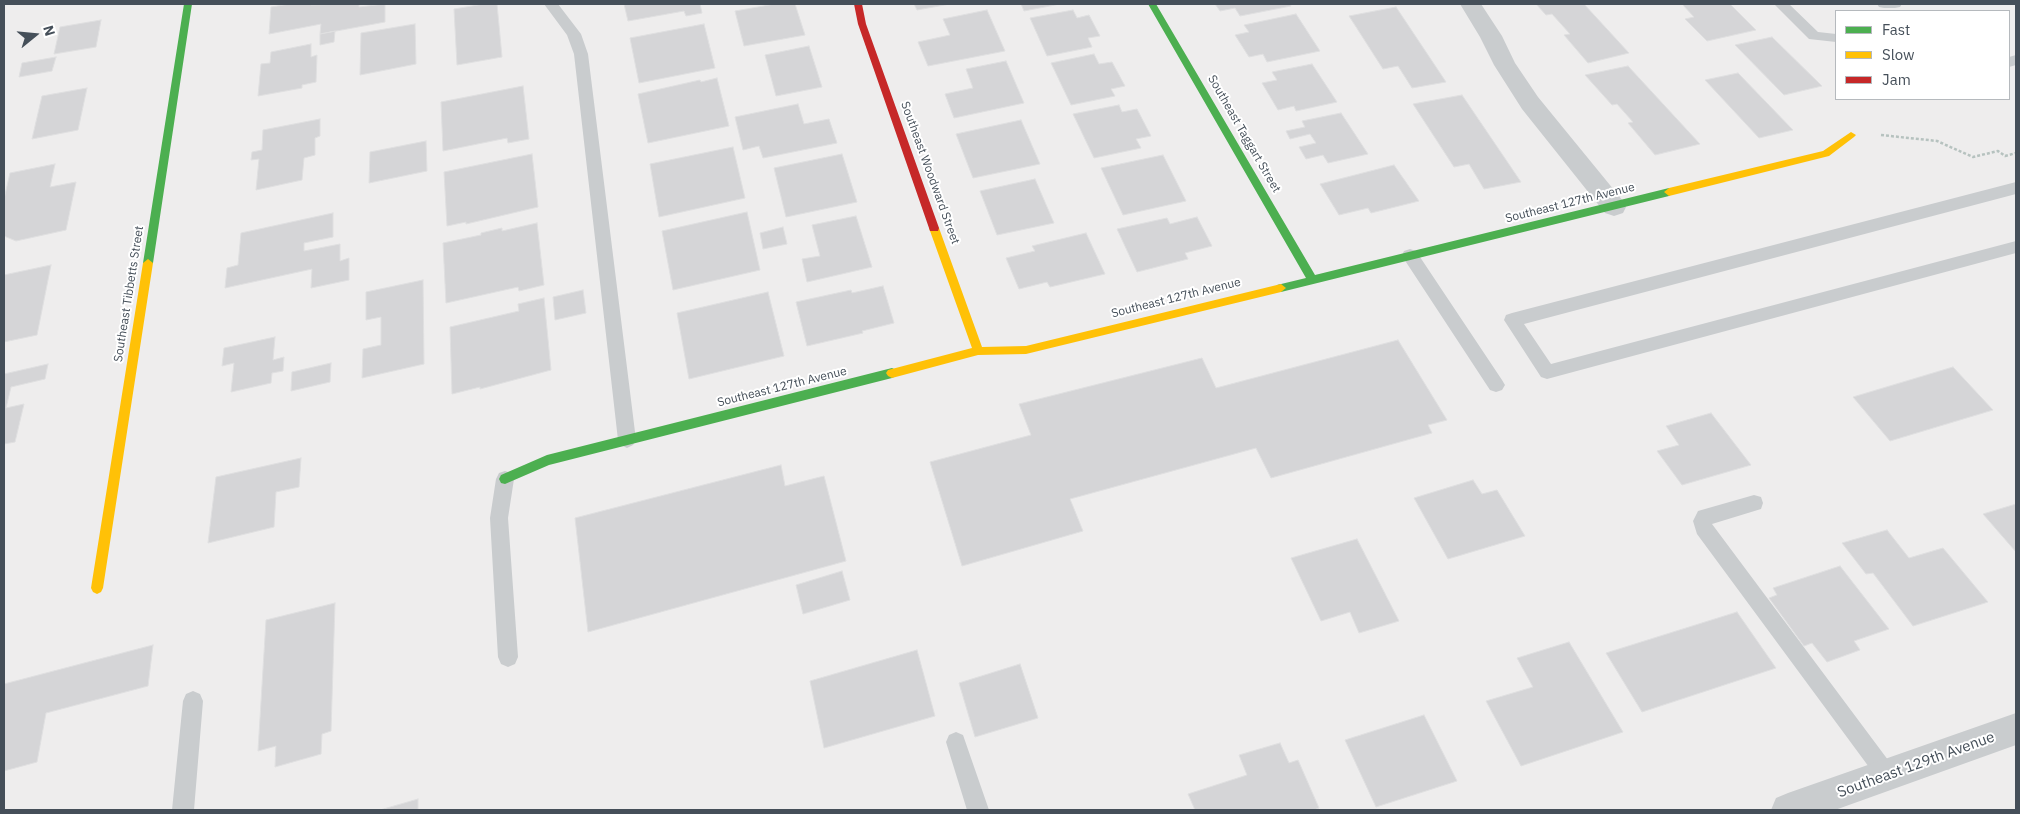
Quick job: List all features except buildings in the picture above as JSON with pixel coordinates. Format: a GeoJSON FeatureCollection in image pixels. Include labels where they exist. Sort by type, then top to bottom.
{"type":"FeatureCollection","features":[{"type":"Feature","properties":{"kind":"street","name":"Southeast Tibbetts Street"},"geometry":{"type":"LineString","coordinates":[[97,588],[188,4]]}},
{"type":"Feature","properties":{"kind":"street","name":"Southeast Woodward Street"},"geometry":{"type":"LineString","coordinates":[[858,4],[866,33],[978,351]]}},
{"type":"Feature","properties":{"kind":"street","name":"Southeast Taggart Street"},"geometry":{"type":"LineString","coordinates":[[1152,4],[1312,279]]}},
{"type":"Feature","properties":{"kind":"street"},"geometry":{"type":"LineString","coordinates":[[1470,4],[1491,36],[1505,65],[1530,103],[1614,207]]}},
{"type":"Feature","properties":{"kind":"street","name":"Southeast 127th Avenue"},"geometry":{"type":"LineString","coordinates":[[505,479],[547,460],[978,351],[1026,350],[1826,154],[1851,134]]}},
{"type":"Feature","properties":{"kind":"street","name":"Southeast 129th Avenue"},"geometry":{"type":"LineString","coordinates":[[1788,810],[2016,729]]}},
{"type":"Feature","properties":{"kind":"lane"},"geometry":{"type":"LineString","coordinates":[[551,4],[574,34],[581,54],[627,440]]}},
{"type":"Feature","properties":{"kind":"lane"},"geometry":{"type":"LineString","coordinates":[[1781,4],[1814,36],[1835,38]]}},
{"type":"Feature","properties":{"kind":"lane"},"geometry":{"type":"LineString","coordinates":[[2016,188],[1512,320],[1548,372],[2016,247]]}},
{"type":"Feature","properties":{"kind":"lane"},"geometry":{"type":"LineString","coordinates":[[1410,256],[1496,385]]}},
{"type":"Feature","properties":{"kind":"lane"},"geometry":{"type":"LineString","coordinates":[[505,479],[499,518],[508,657]]}},
{"type":"Feature","properties":{"kind":"lane"},"geometry":{"type":"LineString","coordinates":[[1754,503],[1705,517],[1702,521],[1704,528],[1888,775]]}},
{"type":"Feature","properties":{"kind":"lane"},"geometry":{"type":"LineString","coordinates":[[184,810],[193,701]]}},
{"type":"Feature","properties":{"kind":"lane"},"geometry":{"type":"LineString","coordinates":[[956,742],[978,810]]}},
{"type":"Feature","properties":{"kind":"path"},"geometry":{"type":"LineString","coordinates":[[1851,134],[1898,136],[1937,141],[1973,157],[1998,151],[2004,156],[2016,153]]}},
{"type":"Feature","properties":{"kind":"traffic: fast"},"geometry":{"type":"LineString","coordinates":[[148,263],[188,4]]}},
{"type":"Feature","properties":{"kind":"traffic: fast"},"geometry":{"type":"LineString","coordinates":[[1152,4],[1312,279]]}},
{"type":"Feature","properties":{"kind":"traffic: fast"},"geometry":{"type":"LineString","coordinates":[[1281,288],[1669,192]]}},
{"type":"Feature","properties":{"kind":"traffic: fast"},"geometry":{"type":"LineString","coordinates":[[505,479],[547,460],[892,373]]}},
{"type":"Feature","properties":{"kind":"traffic: slow"},"geometry":{"type":"LineString","coordinates":[[1669,192],[1826,154],[1851,135]]}},
{"type":"Feature","properties":{"kind":"traffic: slow"},"geometry":{"type":"LineString","coordinates":[[934,228],[978,351]]}},
{"type":"Feature","properties":{"kind":"traffic: slow"},"geometry":{"type":"LineString","coordinates":[[97,588],[148,263]]}},
{"type":"Feature","properties":{"kind":"traffic: slow"},"geometry":{"type":"LineString","coordinates":[[892,373],[978,351],[1026,350],[1281,288]]}},
{"type":"Feature","properties":{"kind":"traffic: jam"},"geometry":{"type":"LineString","coordinates":[[858,4],[862,24],[934,228]]}}]}
